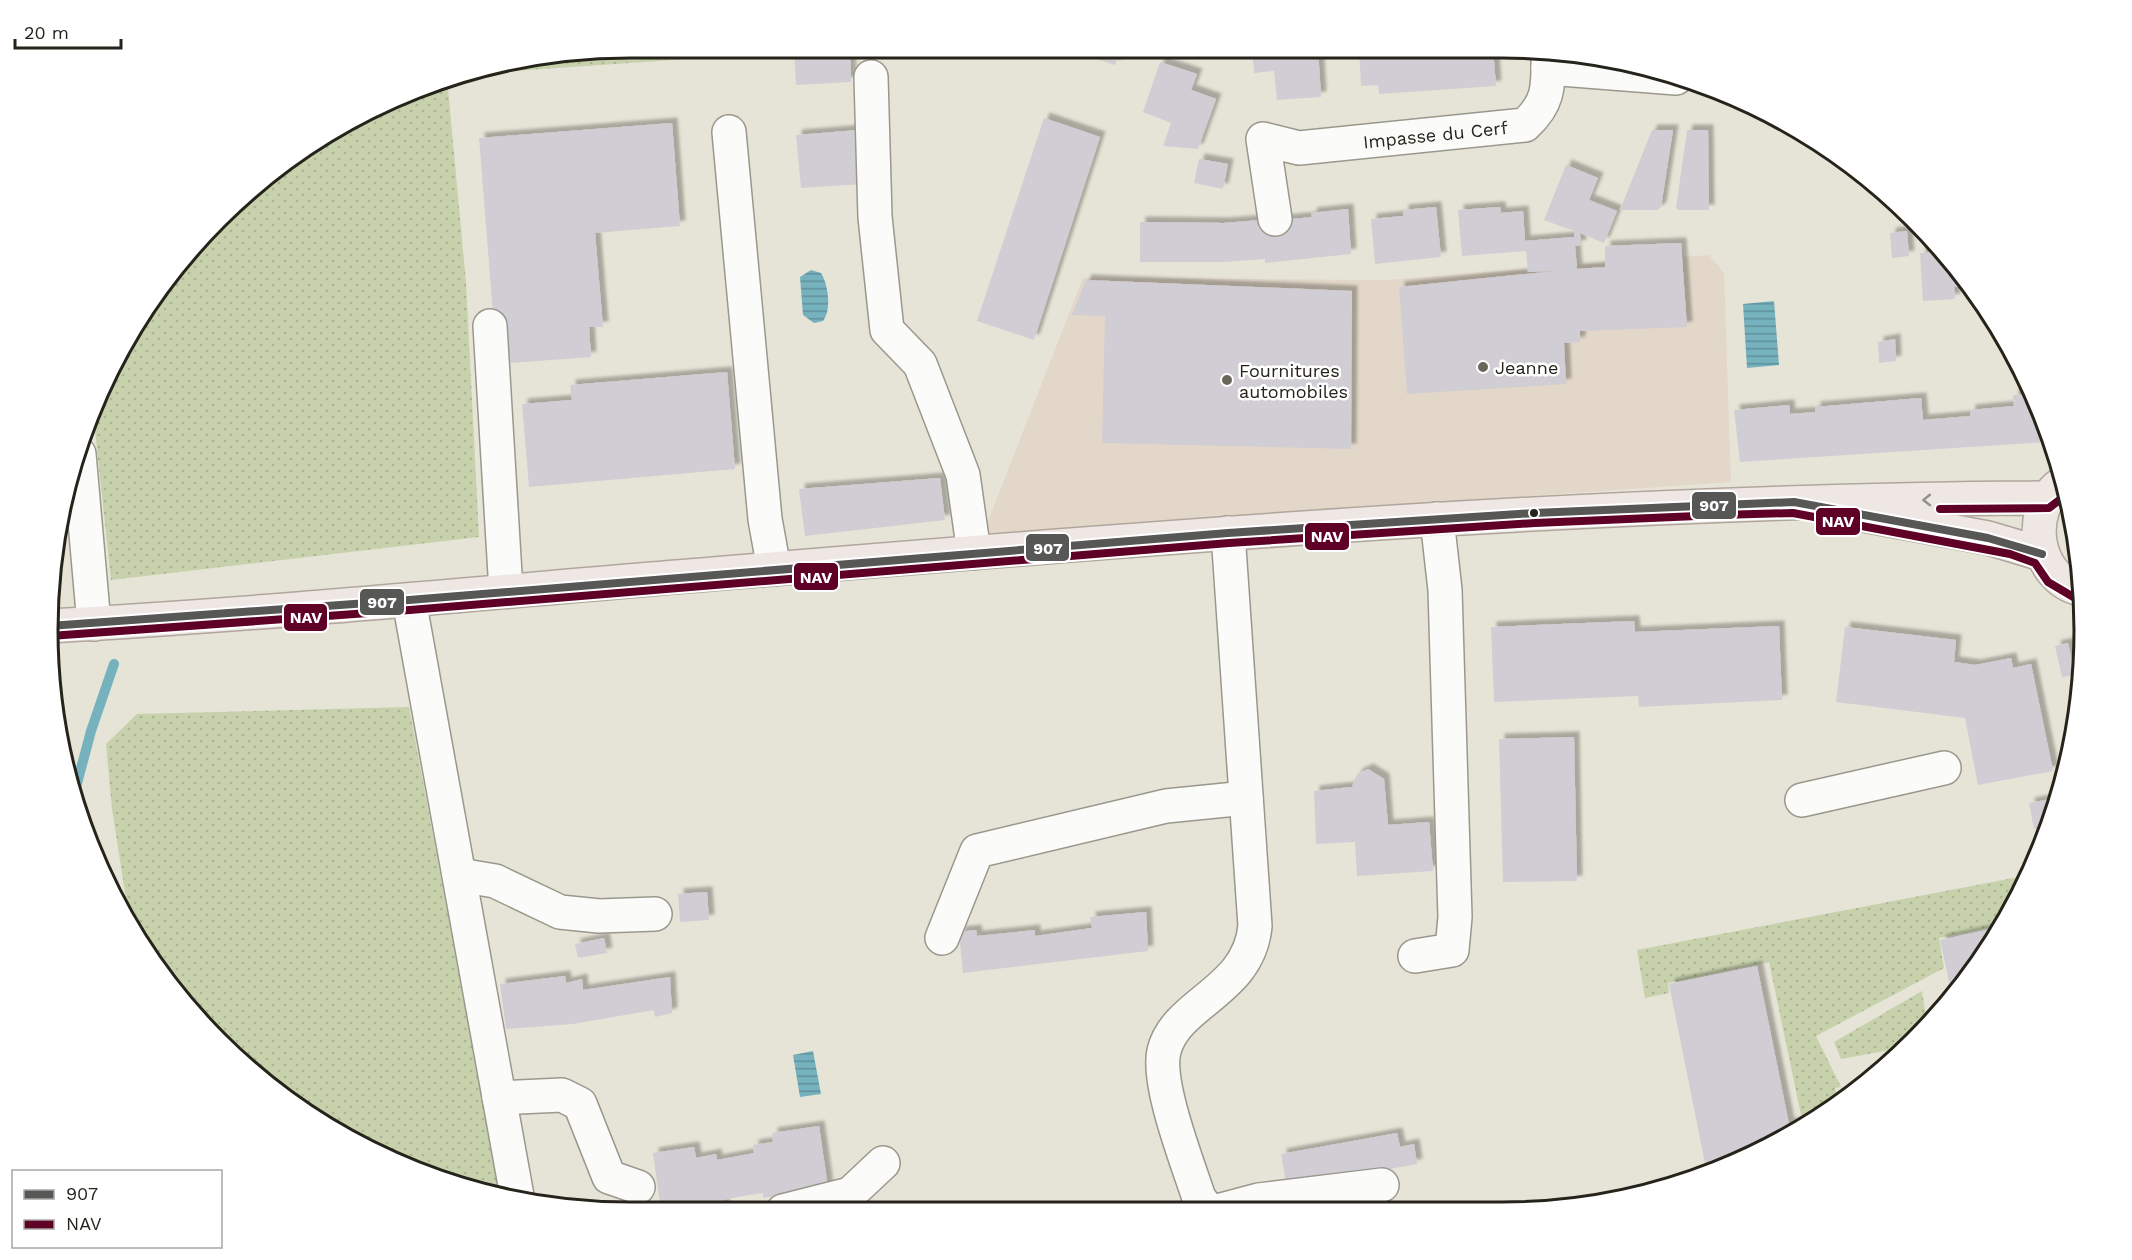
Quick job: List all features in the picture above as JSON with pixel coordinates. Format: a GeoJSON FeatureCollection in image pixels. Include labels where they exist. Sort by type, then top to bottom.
{"type":"FeatureCollection","features":[{"type":"Feature","properties":{"kind":"main road"},"geometry":{"type":"LineString","coordinates":[[58,626],[409,600],[1228,533],[1437,519],[2055,491]]}},
{"type":"Feature","properties":{"kind":"main road"},"geometry":{"type":"LineString","coordinates":[[2055,491],[2040,516],[2038,535],[2042,554],[2055,574],[2071,586]]}},
{"type":"Feature","properties":{"kind":"main road"},"geometry":{"type":"LineString","coordinates":[[1794,502],[1988,538],[2042,554]]}},
{"type":"Feature","properties":{"kind":"street","name":"Impasse du Cerf"},"geometry":{"type":"LineString","coordinates":[[1275,219],[1263,139],[1299,148],[1525,125],[1541,111],[1548,86],[1548,61]]}},
{"type":"Feature","properties":{"kind":"street"},"geometry":{"type":"LineString","coordinates":[[1560,62],[1614,69]]}},
{"type":"Feature","properties":{"kind":"street"},"geometry":{"type":"LineString","coordinates":[[871,77],[875,217],[887,330],[920,364],[933,397],[963,475],[974,553]]}},
{"type":"Feature","properties":{"kind":"street"},"geometry":{"type":"LineString","coordinates":[[729,132],[765,519],[774,569]]}},
{"type":"Feature","properties":{"kind":"street"},"geometry":{"type":"LineString","coordinates":[[490,326],[506,591]]}},
{"type":"Feature","properties":{"kind":"street"},"geometry":{"type":"LineString","coordinates":[[81,473],[94,624]]}},
{"type":"Feature","properties":{"kind":"street"},"geometry":{"type":"LineString","coordinates":[[1415,956],[1452,950],[1455,917],[1445,590],[1437,519]]}},
{"type":"Feature","properties":{"kind":"street"},"geometry":{"type":"LineString","coordinates":[[1202,1202],[1163,1076],[1163,1053],[1170,1034],[1240,968],[1253,946],[1255,926],[1228,533]]}},
{"type":"Feature","properties":{"kind":"street"},"geometry":{"type":"LineString","coordinates":[[409,600],[517,1191]]}},
{"type":"Feature","properties":{"kind":"street"},"geometry":{"type":"LineString","coordinates":[[1802,800],[1944,768]]}},
{"type":"Feature","properties":{"kind":"street"},"geometry":{"type":"LineString","coordinates":[[942,938],[977,851],[1166,806],[1246,798]]}},
{"type":"Feature","properties":{"kind":"street"},"geometry":{"type":"LineString","coordinates":[[459,875],[495,881],[560,912],[600,916],[655,914]]}},
{"type":"Feature","properties":{"kind":"street"},"geometry":{"type":"LineString","coordinates":[[500,1098],[562,1095],[580,1104],[609,1177],[638,1187]]}},
{"type":"Feature","properties":{"kind":"street"},"geometry":{"type":"LineString","coordinates":[[818,1202],[850,1194],[883,1163]]}},
{"type":"Feature","properties":{"kind":"street"},"geometry":{"type":"LineString","coordinates":[[1252,1202],[1382,1185]]}},
{"type":"Feature","properties":{"kind":"shaded area"},"geometry":{"type":"Polygon","coordinates":[[[1709,255],[1724,273],[1731,482],[983,534],[1083,278],[1386,280],[1709,255]]]}},
{"type":"Feature","properties":{"kind":"green space"},"geometry":{"type":"Polygon","coordinates":[[[700,58],[509,71],[555,63],[593,60],[700,58]]]}},
{"type":"Feature","properties":{"kind":"green space"},"geometry":{"type":"Polygon","coordinates":[[[448,88],[466,282],[479,537],[111,580],[95,430],[117,377],[155,312],[200,253],[253,200],[282,177],[312,155],[377,117],[448,88]]]}},
{"type":"Feature","properties":{"kind":"green space"},"geometry":{"type":"Polygon","coordinates":[[[409,707],[499,1186],[411,1158],[377,1143],[312,1105],[253,1060],[200,1007],[177,978],[155,948],[126,900],[112,809],[106,744],[137,714],[409,707]]]}},
{"type":"Feature","properties":{"kind":"green space"},"geometry":{"type":"Polygon","coordinates":[[[2018,877],[1990,927],[1939,938],[1944,968],[1816,1036],[1841,1087],[1835,1088],[1836,1093],[1805,1114],[1801,1115],[1769,962],[1668,983],[1669,993],[1645,998],[1637,950],[2018,877]]]}},
{"type":"Feature","properties":{"kind":"green space"},"geometry":{"type":"Polygon","coordinates":[[[1922,991],[1925,1014],[1889,1050],[1841,1059],[1834,1042],[1922,991]]]}},
{"type":"Feature","properties":{"kind":"water"},"geometry":{"type":"Polygon","coordinates":[[[811,270],[821,273],[826,283],[828,297],[826,316],[823,321],[814,323],[803,315],[800,277],[811,270]]]}},
{"type":"Feature","properties":{"kind":"water"},"geometry":{"type":"Polygon","coordinates":[[[1774,301],[1779,365],[1747,368],[1743,304],[1774,301]]]}},
{"type":"Feature","properties":{"kind":"water"},"geometry":{"type":"Polygon","coordinates":[[[813,1051],[821,1094],[800,1097],[793,1055],[813,1051]]]}},
{"type":"Feature","properties":{"kind":"building"},"geometry":{"type":"Polygon","coordinates":[[[795,58],[850,58],[851,82],[796,85],[795,58]]]}},
{"type":"Feature","properties":{"kind":"building"},"geometry":{"type":"Polygon","coordinates":[[[1093,58],[1117,58],[1115,65],[1093,58]]]}},
{"type":"Feature","properties":{"kind":"building"},"geometry":{"type":"Polygon","coordinates":[[[1253,58],[1319,58],[1321,97],[1277,100],[1274,71],[1254,73],[1253,58]]]}},
{"type":"Feature","properties":{"kind":"building"},"geometry":{"type":"Polygon","coordinates":[[[1359,58],[1494,58],[1496,86],[1379,94],[1378,85],[1361,86],[1359,58]]]}},
{"type":"Feature","properties":{"kind":"building"},"geometry":{"type":"Polygon","coordinates":[[[1160,62],[1197,74],[1191,90],[1216,99],[1198,149],[1163,146],[1171,123],[1143,112],[1160,62]]]}},
{"type":"Feature","properties":{"kind":"building"},"geometry":{"type":"Polygon","coordinates":[[[1044,118],[1100,137],[1034,340],[977,321],[1044,118]]]}},
{"type":"Feature","properties":{"kind":"building"},"geometry":{"type":"Polygon","coordinates":[[[672,123],[680,226],[595,233],[603,327],[589,327],[591,357],[497,364],[479,138],[672,123]]]}},
{"type":"Feature","properties":{"kind":"building"},"geometry":{"type":"Polygon","coordinates":[[[859,130],[863,184],[801,188],[796,135],[859,130]]]}},
{"type":"Feature","properties":{"kind":"building"},"geometry":{"type":"Polygon","coordinates":[[[1652,130],[1673,130],[1661,207],[1658,210],[1620,210],[1652,130]]]}},
{"type":"Feature","properties":{"kind":"building"},"geometry":{"type":"Polygon","coordinates":[[[1687,130],[1708,130],[1709,210],[1678,210],[1676,208],[1687,130]]]}},
{"type":"Feature","properties":{"kind":"building"},"geometry":{"type":"Polygon","coordinates":[[[1199,159],[1228,164],[1223,189],[1194,183],[1199,159]]]}},
{"type":"Feature","properties":{"kind":"building"},"geometry":{"type":"Polygon","coordinates":[[[1566,165],[1598,178],[1589,200],[1617,211],[1604,243],[1580,233],[1581,245],[1575,246],[1577,269],[1605,267],[1605,246],[1681,243],[1687,327],[1580,331],[1580,342],[1564,343],[1566,384],[1407,394],[1399,287],[1555,271],[1528,272],[1526,251],[1462,256],[1458,210],[1500,207],[1501,213],[1523,211],[1525,241],[1574,237],[1574,231],[1544,220],[1566,165]]]}},
{"type":"Feature","properties":{"kind":"building"},"geometry":{"type":"Polygon","coordinates":[[[1436,207],[1441,257],[1375,264],[1371,219],[1403,216],[1403,210],[1436,207]]]}},
{"type":"Feature","properties":{"kind":"building"},"geometry":{"type":"Polygon","coordinates":[[[1348,209],[1351,254],[1265,263],[1265,259],[1224,262],[1140,262],[1140,222],[1224,223],[1261,220],[1262,230],[1283,228],[1283,220],[1312,217],[1311,213],[1348,209]]]}},
{"type":"Feature","properties":{"kind":"building"},"geometry":{"type":"Polygon","coordinates":[[[1907,231],[1909,256],[1892,258],[1890,233],[1907,231]]]}},
{"type":"Feature","properties":{"kind":"building"},"geometry":{"type":"Polygon","coordinates":[[[1931,252],[1955,282],[1958,287],[1954,287],[1955,299],[1923,301],[1920,253],[1931,252]]]}},
{"type":"Feature","properties":{"kind":"building","name":"Fournitures automobiles"},"geometry":{"type":"Polygon","coordinates":[[[1086,280],[1352,291],[1351,449],[1102,443],[1105,316],[1072,315],[1086,280]]]}},
{"type":"Feature","properties":{"kind":"building"},"geometry":{"type":"Polygon","coordinates":[[[1895,339],[1896,361],[1879,363],[1878,342],[1895,339]]]}},
{"type":"Feature","properties":{"kind":"building"},"geometry":{"type":"Polygon","coordinates":[[[727,372],[735,469],[529,487],[522,404],[572,400],[570,385],[727,372]]]}},
{"type":"Feature","properties":{"kind":"building"},"geometry":{"type":"Polygon","coordinates":[[[2023,394],[2042,442],[1740,462],[1734,410],[1789,405],[1790,414],[1815,412],[1815,407],[1921,398],[1923,420],[1970,416],[1970,410],[2014,406],[2013,395],[2023,394]]]}},
{"type":"Feature","properties":{"kind":"building"},"geometry":{"type":"Polygon","coordinates":[[[940,478],[945,520],[805,536],[799,489],[940,478]]]}},
{"type":"Feature","properties":{"kind":"building"},"geometry":{"type":"Polygon","coordinates":[[[1634,621],[1635,632],[1779,626],[1782,700],[1639,707],[1638,696],[1494,702],[1491,627],[1634,621]]]}},
{"type":"Feature","properties":{"kind":"building"},"geometry":{"type":"Polygon","coordinates":[[[1845,627],[1956,640],[1954,662],[1975,665],[2011,658],[2013,668],[2031,664],[2053,771],[1978,785],[1965,718],[1836,702],[1845,627]]]}},
{"type":"Feature","properties":{"kind":"building"},"geometry":{"type":"Polygon","coordinates":[[[2068,643],[2072,662],[2071,676],[2062,677],[2055,646],[2068,643]]]}},
{"type":"Feature","properties":{"kind":"building"},"geometry":{"type":"Polygon","coordinates":[[[1574,737],[1577,881],[1503,882],[1499,739],[1574,737]]]}},
{"type":"Feature","properties":{"kind":"building"},"geometry":{"type":"Polygon","coordinates":[[[1368,769],[1384,779],[1388,825],[1429,822],[1433,871],[1357,876],[1355,842],[1316,844],[1314,791],[1352,787],[1357,774],[1368,769]]]}},
{"type":"Feature","properties":{"kind":"building"},"geometry":{"type":"Polygon","coordinates":[[[2047,800],[2038,828],[2034,829],[2029,803],[2047,800]]]}},
{"type":"Feature","properties":{"kind":"building"},"geometry":{"type":"Polygon","coordinates":[[[707,892],[709,920],[680,922],[678,894],[707,892]]]}},
{"type":"Feature","properties":{"kind":"building"},"geometry":{"type":"Polygon","coordinates":[[[1146,912],[1148,951],[963,973],[959,932],[976,930],[977,936],[1035,930],[1035,936],[1092,928],[1090,917],[1146,912]]]}},
{"type":"Feature","properties":{"kind":"building"},"geometry":{"type":"Polygon","coordinates":[[[1989,929],[1950,985],[1940,940],[1989,929]]]}},
{"type":"Feature","properties":{"kind":"building"},"geometry":{"type":"Polygon","coordinates":[[[604,938],[607,953],[578,958],[575,944],[604,938]]]}},
{"type":"Feature","properties":{"kind":"building"},"geometry":{"type":"Polygon","coordinates":[[[1757,966],[1790,1124],[1755,1143],[1705,1164],[1669,984],[1757,966]]]}},
{"type":"Feature","properties":{"kind":"building"},"geometry":{"type":"Polygon","coordinates":[[[565,976],[566,983],[582,979],[583,990],[670,977],[672,1013],[655,1017],[654,1010],[573,1024],[506,1029],[500,984],[565,976]]]}},
{"type":"Feature","properties":{"kind":"building"},"geometry":{"type":"Polygon","coordinates":[[[819,1126],[828,1188],[763,1198],[763,1193],[723,1200],[723,1202],[660,1202],[653,1153],[694,1147],[696,1158],[716,1154],[717,1160],[754,1153],[753,1145],[773,1142],[772,1133],[819,1126]]]}},
{"type":"Feature","properties":{"kind":"building"},"geometry":{"type":"Polygon","coordinates":[[[1397,1133],[1400,1147],[1414,1144],[1417,1164],[1287,1188],[1281,1154],[1397,1133]]]}},
{"type":"Feature","properties":{"kind":"waterway"},"geometry":{"type":"LineString","coordinates":[[78,779],[91,731],[114,664]]}},
{"type":"Feature","properties":{"kind":"transit line","name":"NAV"},"geometry":{"type":"LineString","coordinates":[[1940,509],[2049,508],[2059,501]]}},
{"type":"Feature","properties":{"kind":"transit line","name":"907"},"geometry":{"type":"LineString","coordinates":[[58,625],[409,600],[1228,533],[1534,513],[1794,502],[1988,538],[2042,554]]}},
{"type":"Feature","properties":{"kind":"transit line","name":"NAV"},"geometry":{"type":"LineString","coordinates":[[58,635],[410,610],[1229,543],[1535,523],[1793,513],[2010,554],[2035,563],[2048,582],[2072,596]]}},
{"type":"Feature","properties":{"kind":"place","name":"Jeanne"},"geometry":{"type":"Point","coordinates":[1483,367]}},
{"type":"Feature","properties":{"kind":"place","name":"Fournitures automobiles"},"geometry":{"type":"Point","coordinates":[1227,380]}}]}
